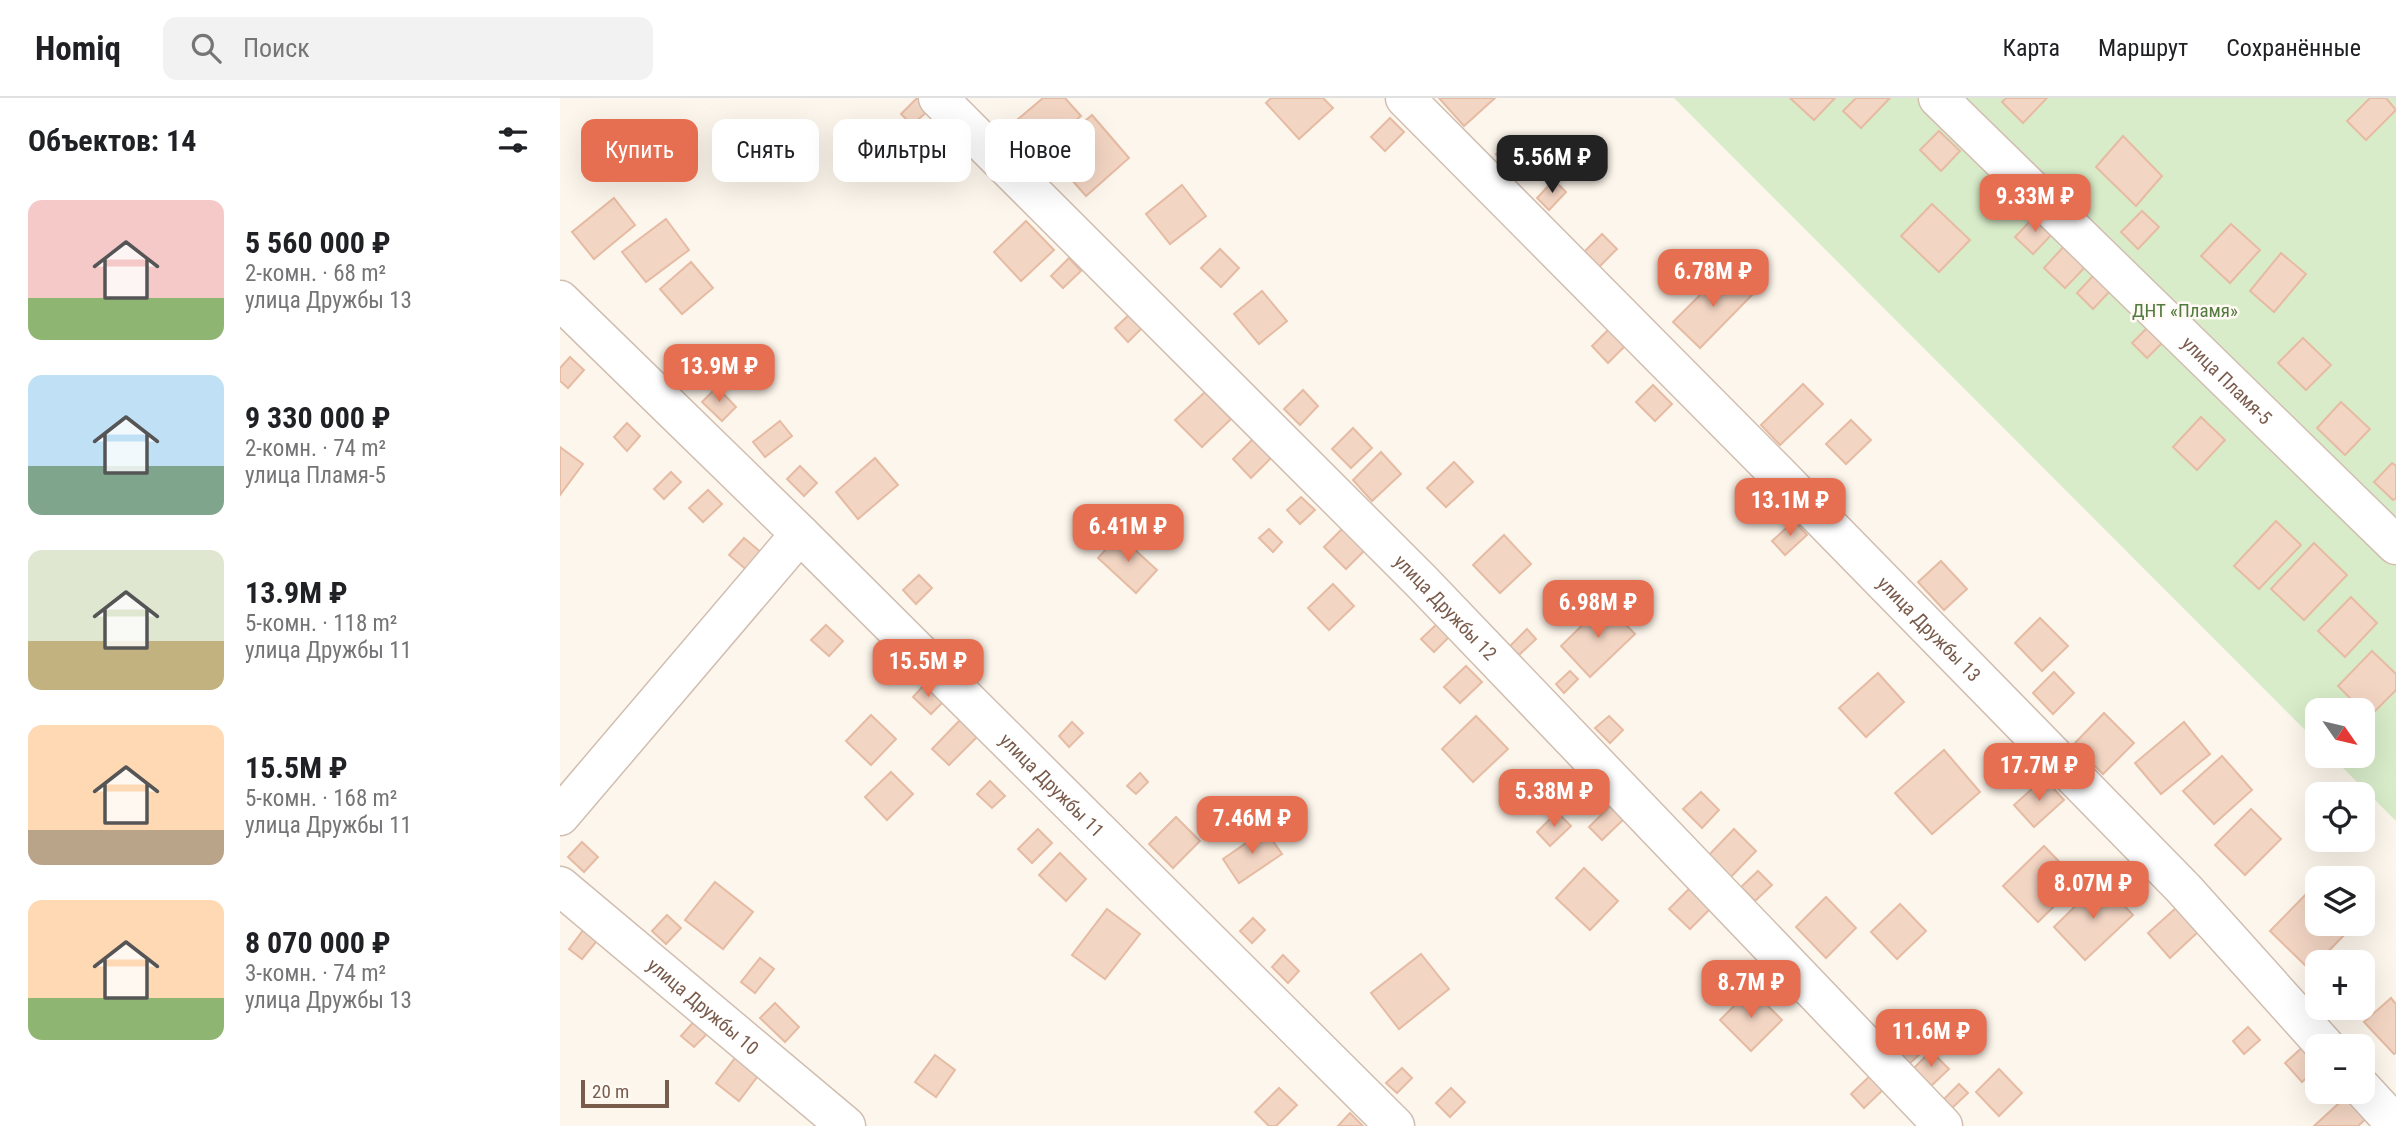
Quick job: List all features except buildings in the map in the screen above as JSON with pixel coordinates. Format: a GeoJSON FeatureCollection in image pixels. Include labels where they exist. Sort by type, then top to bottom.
{"type":"FeatureCollection","features":[{"type":"Feature","properties":{"kind":"street","name":"улица Дружбы 12"},"geometry":{"type":"LineString","coordinates":[[938,98],[1421,581],[1942,1126]]}},
{"type":"Feature","properties":{"kind":"street","name":"улица Дружбы 13"},"geometry":{"type":"LineString","coordinates":[[1405,98],[2174,879],[2314,1034]]}},
{"type":"Feature","properties":{"kind":"street","name":"улица Пламя-5"},"geometry":{"type":"LineString","coordinates":[[1938,98],[2396,545]]}},
{"type":"Feature","properties":{"kind":"street","name":"улица Дружбы 11"},"geometry":{"type":"LineString","coordinates":[[560,300],[800,534],[1395,1126]]}},
{"type":"Feature","properties":{"kind":"street"},"geometry":{"type":"LineString","coordinates":[[560,816],[800,534]]}},
{"type":"Feature","properties":{"kind":"street","name":"улица Дружбы 10"},"geometry":{"type":"LineString","coordinates":[[560,886],[846,1126]]}},
{"type":"Feature","properties":{"kind":"street"},"geometry":{"type":"LineString","coordinates":[[2375,1102],[2396,1125]]}},
{"type":"Feature","properties":{"kind":"green space","name":"ДНТ «Пламя»"},"geometry":{"type":"Polygon","coordinates":[[[1674,98],[2396,98],[2396,821],[2375,800],[2375,782],[2357,782],[2343,768],[2375,768],[2375,698],[2305,698],[2305,730],[1674,98]]]}}]}
